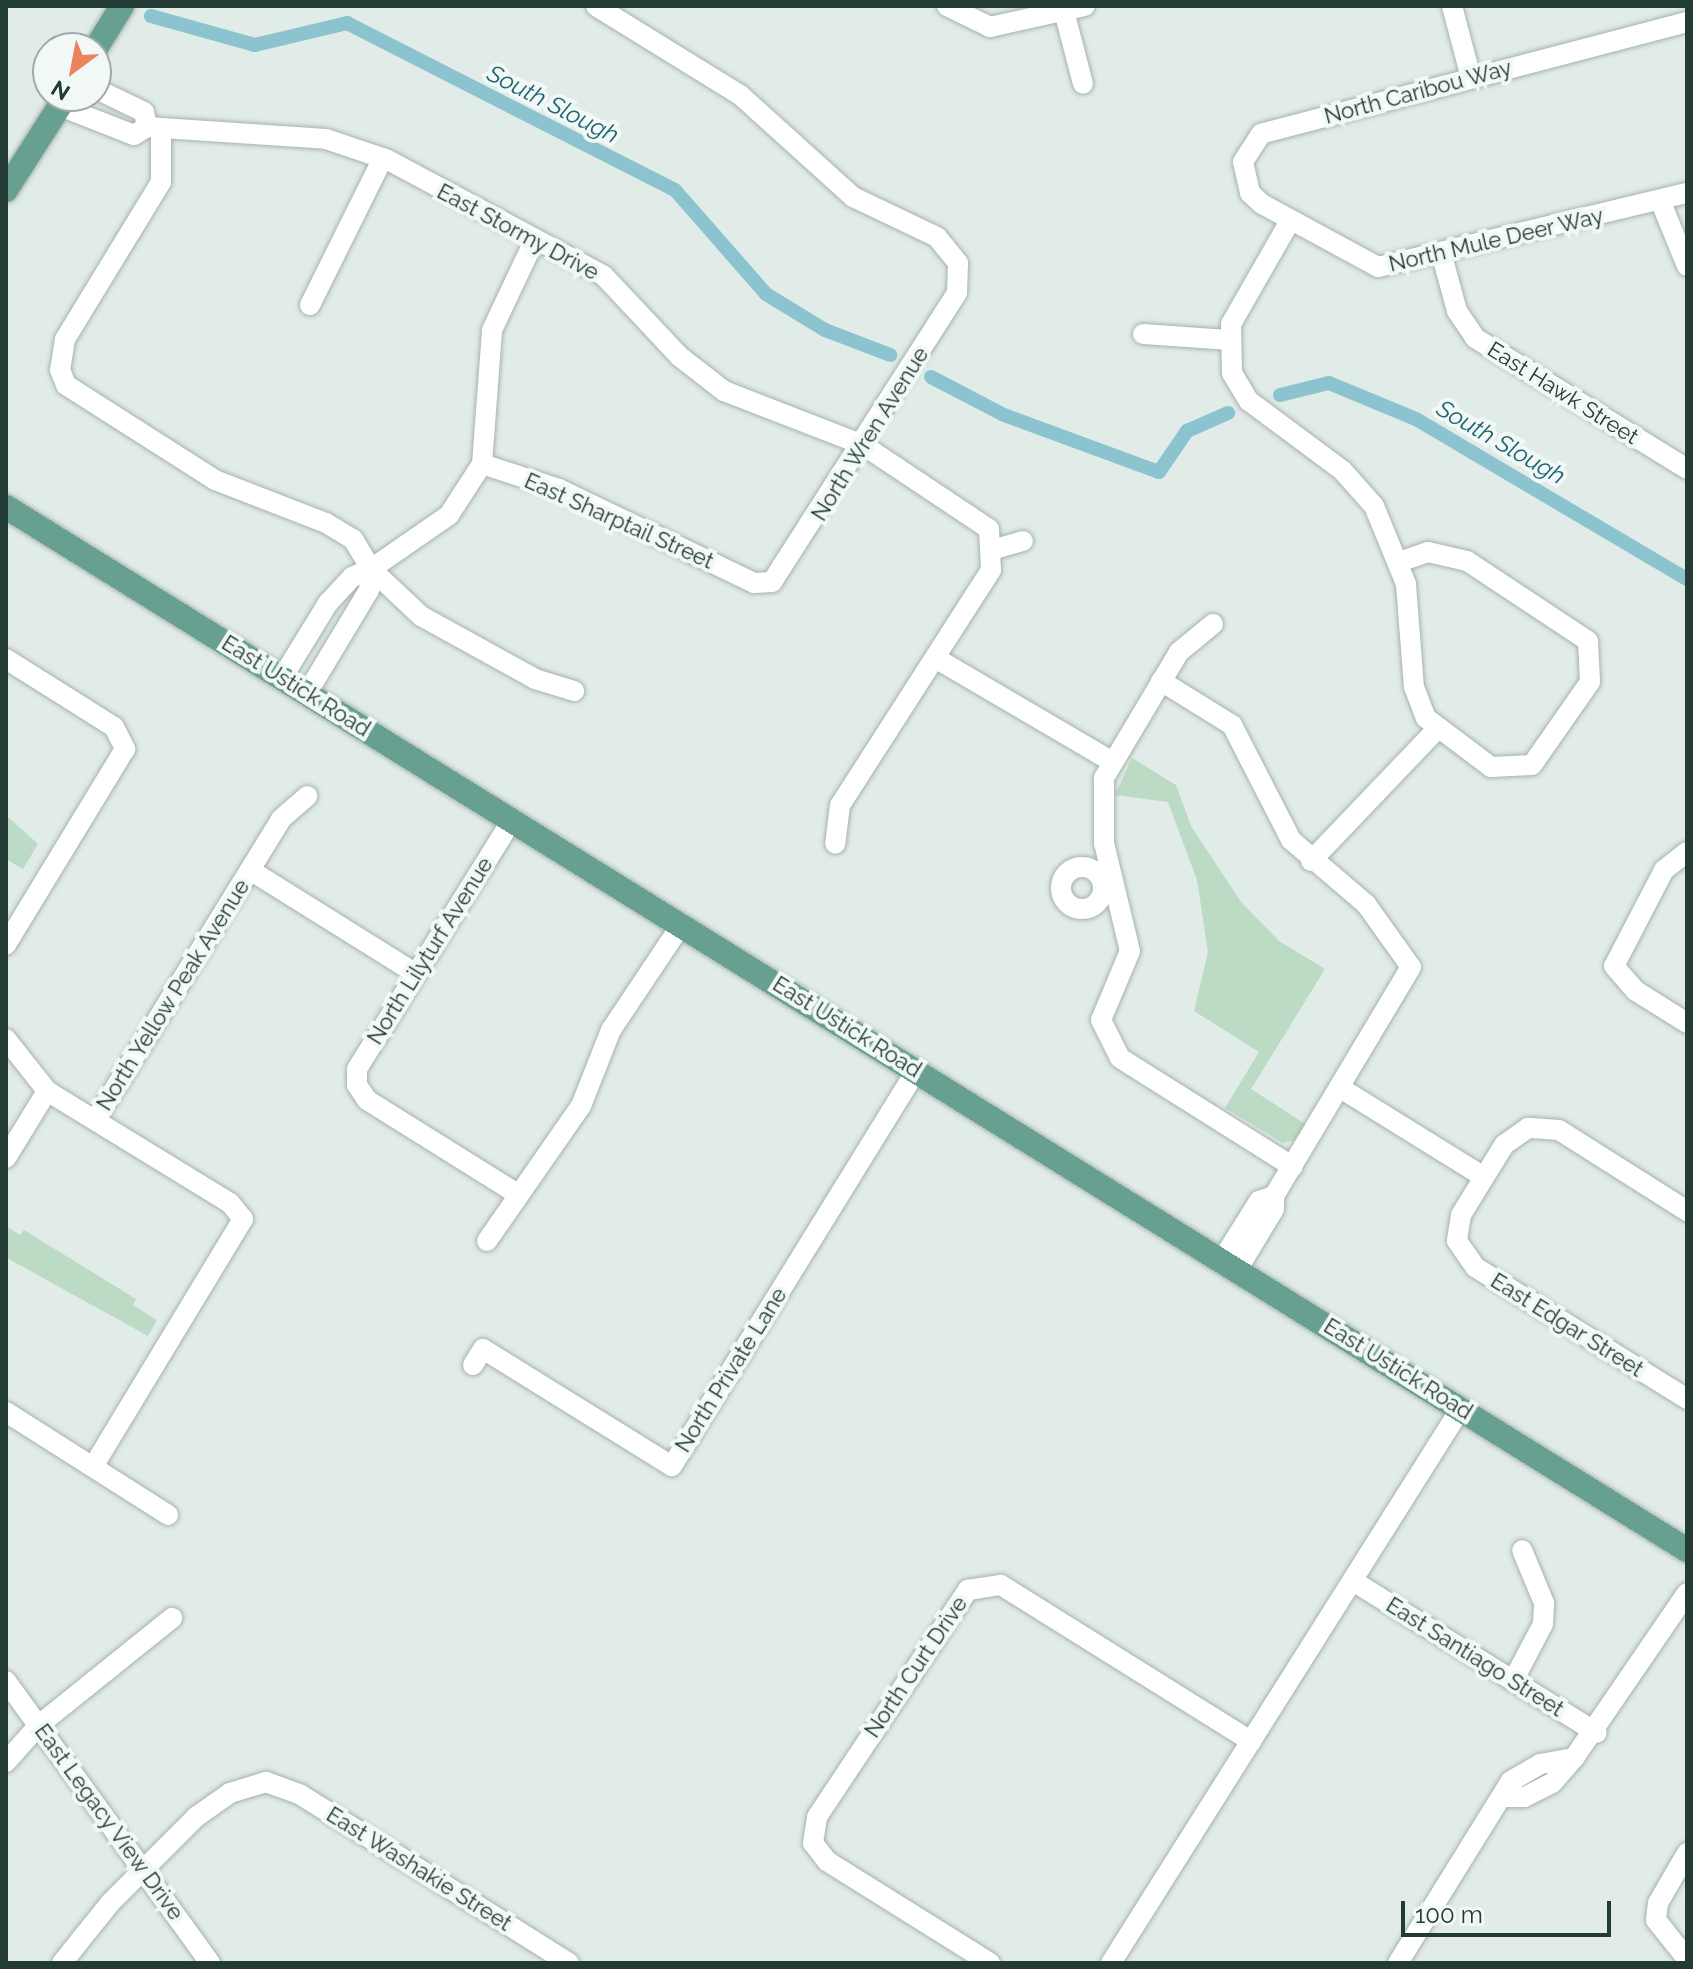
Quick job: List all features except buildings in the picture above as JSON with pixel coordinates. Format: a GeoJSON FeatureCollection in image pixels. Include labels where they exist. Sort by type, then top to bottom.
{"type":"FeatureCollection","features":[{"type":"Feature","properties":{"kind":"main road"},"geometry":{"type":"LineString","coordinates":[[106,32],[122,6]]}},
{"type":"Feature","properties":{"kind":"main road"},"geometry":{"type":"LineString","coordinates":[[6,190],[56,112]]}},
{"type":"Feature","properties":{"kind":"main road","name":"East Ustick Road"},"geometry":{"type":"LineString","coordinates":[[6,507],[1687,1550]]}},
{"type":"Feature","properties":{"kind":"street","name":"North Wren Avenue"},"geometry":{"type":"LineString","coordinates":[[596,6],[740,95],[835,184],[937,237],[958,263],[957,293],[788,566],[772,582],[754,583]]}},
{"type":"Feature","properties":{"kind":"street"},"geometry":{"type":"LineString","coordinates":[[947,6],[990,27],[1085,6]]}},
{"type":"Feature","properties":{"kind":"street"},"geometry":{"type":"LineString","coordinates":[[1452,6],[1471,78]]}},
{"type":"Feature","properties":{"kind":"street"},"geometry":{"type":"LineString","coordinates":[[1064,11],[1083,84]]}},
{"type":"Feature","properties":{"kind":"street","name":"North Caribou Way"},"geometry":{"type":"LineString","coordinates":[[1290,221],[1256,198],[1243,178],[1246,154],[1261,134],[1687,23]]}},
{"type":"Feature","properties":{"kind":"street"},"geometry":{"type":"LineString","coordinates":[[112,97],[144,112],[154,129],[161,182],[65,339],[60,370],[78,396],[201,472],[353,539],[371,569],[421,616],[535,679],[574,691]]}},
{"type":"Feature","properties":{"kind":"street","name":"East Stormy Drive"},"geometry":{"type":"LineString","coordinates":[[86,112],[134,135],[154,129],[326,139],[383,158],[604,276],[679,356],[724,391],[863,445],[978,518],[995,549]]}},
{"type":"Feature","properties":{"kind":"street"},"geometry":{"type":"LineString","coordinates":[[310,305],[383,158]]}},
{"type":"Feature","properties":{"kind":"street","name":"North Mule Deer Way"},"geometry":{"type":"LineString","coordinates":[[1290,221],[1370,265],[1442,256],[1687,193]]}},
{"type":"Feature","properties":{"kind":"street"},"geometry":{"type":"LineString","coordinates":[[1660,200],[1687,266]]}},
{"type":"Feature","properties":{"kind":"street"},"geometry":{"type":"LineString","coordinates":[[1290,221],[1238,309],[1228,340],[1232,373],[1249,401],[1354,480],[1399,562],[1414,687],[1436,730],[1491,767],[1517,771],[1544,756],[1590,682],[1593,654],[1577,627],[1467,561],[1428,552],[1399,562]]}},
{"type":"Feature","properties":{"kind":"street"},"geometry":{"type":"LineString","coordinates":[[282,678],[328,603],[352,577],[371,569],[449,515],[482,464],[492,330],[534,241]]}},
{"type":"Feature","properties":{"kind":"street","name":"East Hawk Street"},"geometry":{"type":"LineString","coordinates":[[1442,256],[1457,311],[1475,338],[1687,469]]}},
{"type":"Feature","properties":{"kind":"street"},"geometry":{"type":"LineString","coordinates":[[1143,334],[1228,340]]}},
{"type":"Feature","properties":{"kind":"street","name":"East Sharptail Street"},"geometry":{"type":"LineString","coordinates":[[482,464],[559,489],[754,583]]}},
{"type":"Feature","properties":{"kind":"street"},"geometry":{"type":"LineString","coordinates":[[835,844],[840,805],[937,659],[991,570],[995,549],[1023,541]]}},
{"type":"Feature","properties":{"kind":"street"},"geometry":{"type":"LineString","coordinates":[[307,693],[369,590],[371,569]]}},
{"type":"Feature","properties":{"kind":"street"},"geometry":{"type":"LineString","coordinates":[[1213,624],[1179,652],[1111,761],[1100,798],[1110,882],[1130,951],[1101,1020],[1107,1039],[1120,1058],[1293,1167]]}},
{"type":"Feature","properties":{"kind":"street"},"geometry":{"type":"LineString","coordinates":[[6,659],[124,740],[121,758],[6,945]]}},
{"type":"Feature","properties":{"kind":"street"},"geometry":{"type":"LineString","coordinates":[[937,659],[1111,761]]}},
{"type":"Feature","properties":{"kind":"street"},"geometry":{"type":"LineString","coordinates":[[1161,681],[1232,725],[1271,809],[1311,861],[1366,904],[1411,967],[1342,1089],[1274,1196],[1274,1209],[1230,1265]]}},
{"type":"Feature","properties":{"kind":"street"},"geometry":{"type":"LineString","coordinates":[[1311,861],[1436,730]]}},
{"type":"Feature","properties":{"kind":"street","name":"North Yellow Peak Avenue"},"geometry":{"type":"LineString","coordinates":[[96,1119],[281,819],[307,796]]}},
{"type":"Feature","properties":{"kind":"street","name":"North Lilyturf Avenue"},"geometry":{"type":"LineString","coordinates":[[512,820],[357,1069],[357,1085],[367,1100],[516,1193]]}},
{"type":"Feature","properties":{"kind":"street"},"geometry":{"type":"LineString","coordinates":[[1682,855],[1619,948],[1614,966],[1625,979],[1687,1023]]}},
{"type":"Feature","properties":{"kind":"street"},"geometry":{"type":"LineString","coordinates":[[250,870],[415,973]]}},
{"type":"Feature","properties":{"kind":"street"},"geometry":{"type":"LineString","coordinates":[[487,1241],[516,1193],[581,1106],[611,1030],[681,925]]}},
{"type":"Feature","properties":{"kind":"street"},"geometry":{"type":"LineString","coordinates":[[6,1039],[47,1091],[230,1203],[243,1219],[93,1467]]}},
{"type":"Feature","properties":{"kind":"street","name":"North Private Lane"},"geometry":{"type":"LineString","coordinates":[[473,1365],[483,1349],[672,1466],[917,1070]]}},
{"type":"Feature","properties":{"kind":"street"},"geometry":{"type":"LineString","coordinates":[[1342,1089],[1484,1177],[1504,1145],[1528,1128],[1559,1130],[1687,1211]]}},
{"type":"Feature","properties":{"kind":"street"},"geometry":{"type":"LineString","coordinates":[[6,1158],[47,1091]]}},
{"type":"Feature","properties":{"kind":"street","name":"East Edgar Street"},"geometry":{"type":"LineString","coordinates":[[1484,1177],[1461,1215],[1457,1241],[1475,1267],[1687,1399]]}},
{"type":"Feature","properties":{"kind":"street"},"geometry":{"type":"LineString","coordinates":[[1111,1963],[1461,1408]]}},
{"type":"Feature","properties":{"kind":"street"},"geometry":{"type":"LineString","coordinates":[[6,1412],[168,1515]]}},
{"type":"Feature","properties":{"kind":"street"},"geometry":{"type":"LineString","coordinates":[[1513,1681],[1543,1624],[1544,1603],[1522,1550]]}},
{"type":"Feature","properties":{"kind":"street","name":"East Santiago Street"},"geometry":{"type":"LineString","coordinates":[[1353,1581],[1597,1733]]}},
{"type":"Feature","properties":{"kind":"street","name":"North Curt Drive"},"geometry":{"type":"LineString","coordinates":[[990,1963],[827,1861],[813,1843],[817,1817],[968,1590],[1001,1585],[1251,1741]]}},
{"type":"Feature","properties":{"kind":"street"},"geometry":{"type":"LineString","coordinates":[[1398,1963],[1504,1797],[1524,1797],[1552,1783],[1597,1733],[1687,1593]]}},
{"type":"Feature","properties":{"kind":"street"},"geometry":{"type":"LineString","coordinates":[[6,1762],[39,1725],[172,1618]]}},
{"type":"Feature","properties":{"kind":"street","name":"East Legacy View Drive"},"geometry":{"type":"LineString","coordinates":[[6,1681],[210,1963]]}},
{"type":"Feature","properties":{"kind":"street","name":"East Washakie Street"},"geometry":{"type":"LineString","coordinates":[[142,1868],[230,1793],[266,1782],[301,1795],[563,1962]]}},
{"type":"Feature","properties":{"kind":"street"},"geometry":{"type":"LineString","coordinates":[[1687,1853],[1658,1903],[1662,1937],[1687,1959]]}},
{"type":"Feature","properties":{"kind":"street"},"geometry":{"type":"LineString","coordinates":[[62,1963],[142,1868]]}},
{"type":"Feature","properties":{"kind":"green space"},"geometry":{"type":"Polygon","coordinates":[[[1132,758],[1176,785],[1191,826],[1241,902],[1279,941],[1325,969],[1251,1089],[1305,1124],[1295,1140],[1283,1143],[1225,1108],[1259,1052],[1194,1011],[1208,952],[1197,880],[1168,802],[1115,795],[1132,758]]]}},
{"type":"Feature","properties":{"kind":"green space"},"geometry":{"type":"Polygon","coordinates":[[[6,815],[38,844],[23,869],[6,859],[6,815]]]}},
{"type":"Feature","properties":{"kind":"green space"},"geometry":{"type":"Polygon","coordinates":[[[6,1226],[20,1235],[24,1230],[136,1299],[133,1305],[157,1320],[148,1336],[7,1258],[6,1226]]]}},
{"type":"Feature","properties":{"kind":"waterway","name":"South Slough"},"geometry":{"type":"LineString","coordinates":[[151,16],[255,45],[347,23],[675,190],[766,294],[825,330],[890,355]]}},
{"type":"Feature","properties":{"kind":"waterway","name":"South Slough"},"geometry":{"type":"LineString","coordinates":[[931,377],[1004,415],[1159,472],[1187,431],[1228,413]]}},
{"type":"Feature","properties":{"kind":"waterway","name":"South Slough"},"geometry":{"type":"LineString","coordinates":[[1280,395],[1329,383],[1416,419],[1687,579]]}}]}
